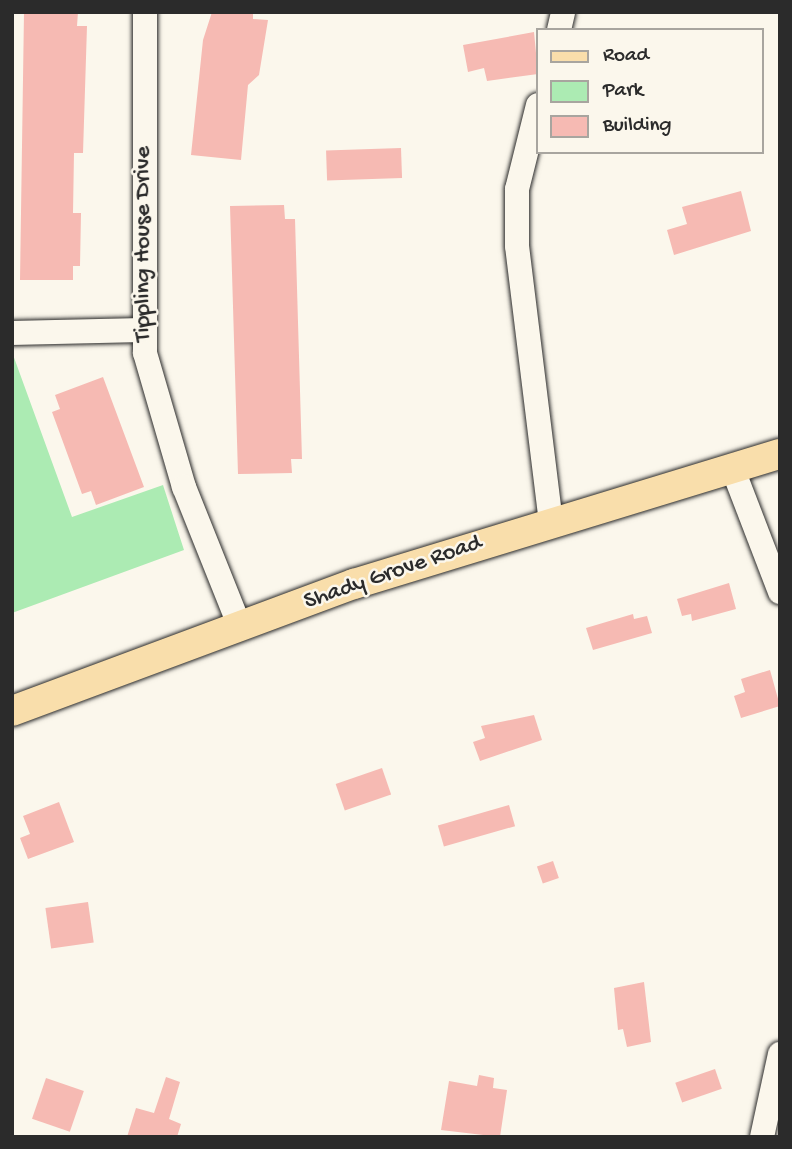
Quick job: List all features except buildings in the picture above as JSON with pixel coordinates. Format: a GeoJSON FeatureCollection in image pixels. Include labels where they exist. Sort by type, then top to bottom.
{"type":"FeatureCollection","features":[{"type":"Feature","properties":{"kind":"main road","name":"Shady Grove Road"},"geometry":{"type":"LineString","coordinates":[[12,711],[240,627],[551,521],[780,454]]}},
{"type":"Feature","properties":{"kind":"street","name":"Tippling House Drive"},"geometry":{"type":"LineString","coordinates":[[145,12],[142,330],[184,487],[240,627]]}},
{"type":"Feature","properties":{"kind":"street"},"geometry":{"type":"LineString","coordinates":[[536,113],[517,189],[517,246],[551,521]]}},
{"type":"Feature","properties":{"kind":"street"},"geometry":{"type":"LineString","coordinates":[[12,332],[142,330]]}},
{"type":"Feature","properties":{"kind":"street"},"geometry":{"type":"LineString","coordinates":[[732,467],[780,592]]}},
{"type":"Feature","properties":{"kind":"street"},"geometry":{"type":"LineString","coordinates":[[762,1137],[780,1054]]}},
{"type":"Feature","properties":{"kind":"green space"},"geometry":{"type":"Polygon","coordinates":[[[12,352],[72,517],[163,485],[184,550],[12,613],[12,352]]]}}]}
